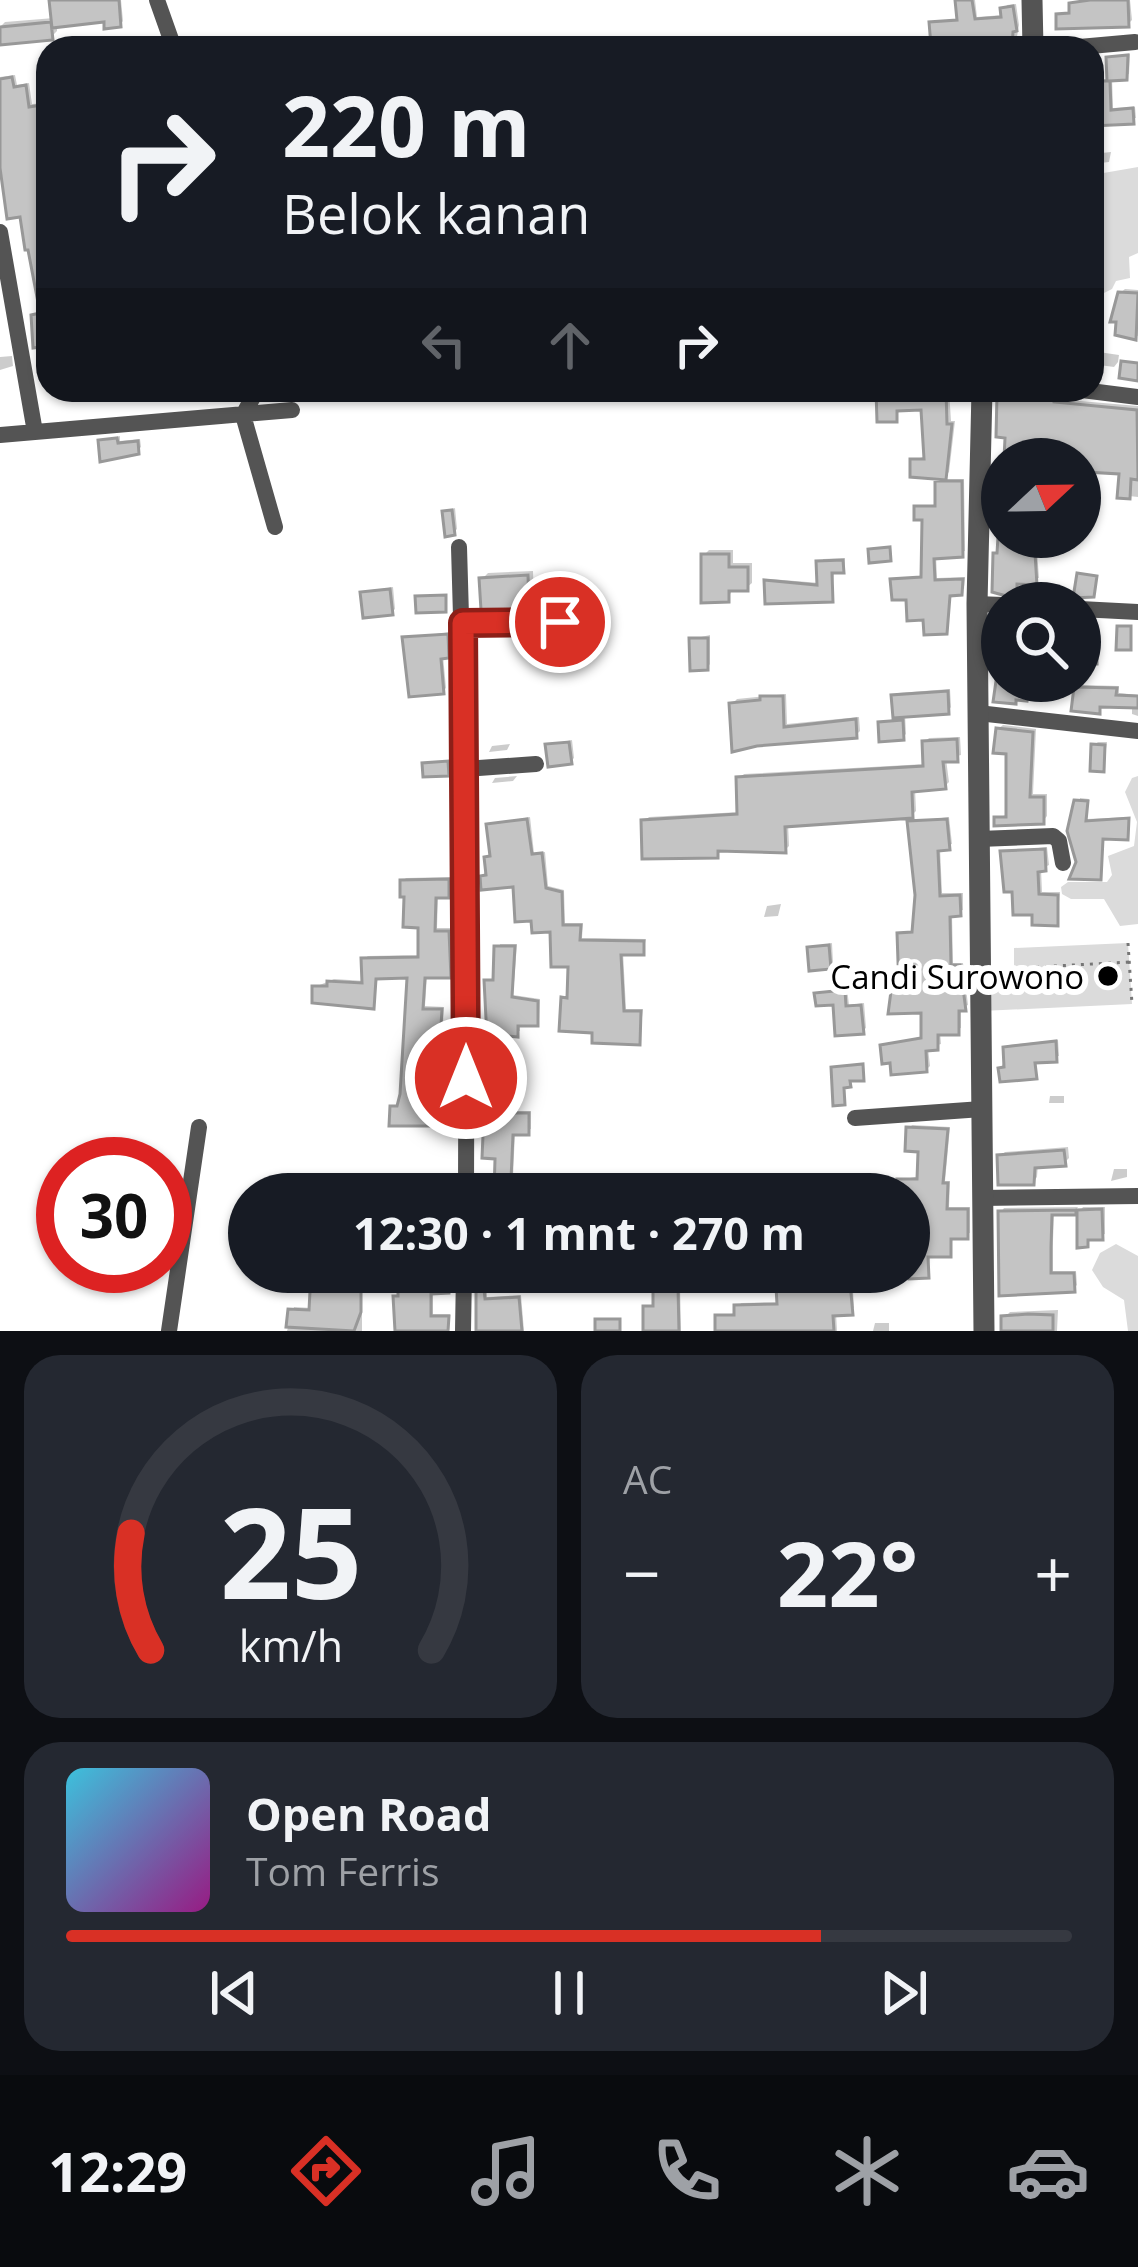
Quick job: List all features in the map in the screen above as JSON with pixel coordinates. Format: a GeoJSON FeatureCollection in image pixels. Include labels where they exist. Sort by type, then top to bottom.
{"type":"FeatureCollection","features":[{"type":"Feature","properties":{"kind":"street"},"geometry":{"type":"LineString","coordinates":[[157,0],[169,36]]}},
{"type":"Feature","properties":{"kind":"street"},"geometry":{"type":"LineString","coordinates":[[1032,0],[1033,36]]}},
{"type":"Feature","properties":{"kind":"street"},"geometry":{"type":"LineString","coordinates":[[1104,45],[1135,42]]}},
{"type":"Feature","properties":{"kind":"street"},"geometry":{"type":"LineString","coordinates":[[0,232],[35,432]]}},
{"type":"Feature","properties":{"kind":"street"},"geometry":{"type":"LineString","coordinates":[[1104,393],[1138,397]]}},
{"type":"Feature","properties":{"kind":"street"},"geometry":{"type":"LineString","coordinates":[[251,402],[244,415],[274,527]]}},
{"type":"Feature","properties":{"kind":"street"},"geometry":{"type":"LineString","coordinates":[[982,402],[977,604],[984,1331]]}},
{"type":"Feature","properties":{"kind":"street"},"geometry":{"type":"LineString","coordinates":[[0,435],[292,410]]}},
{"type":"Feature","properties":{"kind":"street"},"geometry":{"type":"LineString","coordinates":[[459,547],[466,1173]]}},
{"type":"Feature","properties":{"kind":"street"},"geometry":{"type":"LineString","coordinates":[[977,604],[981,604]]}},
{"type":"Feature","properties":{"kind":"street"},"geometry":{"type":"LineString","coordinates":[[1101,610],[1138,612]]}},
{"type":"Feature","properties":{"kind":"street"},"geometry":{"type":"LineString","coordinates":[[463,623],[560,622]]}},
{"type":"Feature","properties":{"kind":"street"},"geometry":{"type":"LineString","coordinates":[[978,713],[1138,731]]}},
{"type":"Feature","properties":{"kind":"street"},"geometry":{"type":"LineString","coordinates":[[465,769],[536,764]]}},
{"type":"Feature","properties":{"kind":"street"},"geometry":{"type":"LineString","coordinates":[[979,839],[1053,836],[1059,841],[1063,862]]}},
{"type":"Feature","properties":{"kind":"street"},"geometry":{"type":"LineString","coordinates":[[855,1118],[982,1109]]}},
{"type":"Feature","properties":{"kind":"street"},"geometry":{"type":"LineString","coordinates":[[169,1331],[199,1127]]}},
{"type":"Feature","properties":{"kind":"street"},"geometry":{"type":"LineString","coordinates":[[981,1198],[1138,1196]]}},
{"type":"Feature","properties":{"kind":"street"},"geometry":{"type":"LineString","coordinates":[[463,1331],[464,1293]]}},
{"type":"Feature","properties":{"kind":"path"},"geometry":{"type":"LineString","coordinates":[[1128,943],[1132,1004]]}},
{"type":"Feature","properties":{"kind":"path"},"geometry":{"type":"LineString","coordinates":[[980,970],[1129,962]]}},
{"type":"Feature","properties":{"kind":"path"},"geometry":{"type":"LineString","coordinates":[[1130,979],[1138,979]]}},
{"type":"Feature","properties":{"kind":"shaded area"},"geometry":{"type":"Polygon","coordinates":[[[1138,167],[1138,253],[1129,257],[1130,278],[1116,281],[1104,293],[1104,173],[1138,167]]]}},
{"type":"Feature","properties":{"kind":"shaded area"},"geometry":{"type":"Polygon","coordinates":[[[1138,776],[1138,924],[1120,926],[1104,899],[1071,899],[1062,894],[1061,887],[1068,882],[1107,882],[1112,875],[1108,856],[1134,846],[1137,822],[1125,792],[1138,776]]]}},
{"type":"Feature","properties":{"kind":"shaded area"},"geometry":{"type":"Polygon","coordinates":[[[1128,943],[1132,1004],[982,1011],[980,970],[1014,968],[1014,948],[1128,943]]]}},
{"type":"Feature","properties":{"kind":"shaded area"},"geometry":{"type":"Polygon","coordinates":[[[1116,1244],[1138,1256],[1138,1331],[1128,1331],[1124,1300],[1103,1287],[1092,1270],[1100,1253],[1116,1244]]]}},
{"type":"Feature","properties":{"kind":"building"},"geometry":{"type":"Polygon","coordinates":[[[49,0],[119,0],[121,27],[104,29],[104,22],[52,28],[49,0]]]}},
{"type":"Feature","properties":{"kind":"building"},"geometry":{"type":"Polygon","coordinates":[[[955,0],[972,0],[975,19],[1001,17],[1000,8],[1013,6],[1017,31],[1013,36],[930,36],[929,22],[957,20],[955,0]]]}},
{"type":"Feature","properties":{"kind":"building"},"geometry":{"type":"Polygon","coordinates":[[[1128,0],[1129,27],[1056,29],[1056,14],[1069,13],[1069,3],[1128,0]]]}},
{"type":"Feature","properties":{"kind":"building"},"geometry":{"type":"Polygon","coordinates":[[[51,22],[53,36],[0,45],[0,27],[51,22]]]}},
{"type":"Feature","properties":{"kind":"building"},"geometry":{"type":"Polygon","coordinates":[[[1128,55],[1127,80],[1110,81],[1111,110],[1133,108],[1134,124],[1104,125],[1106,57],[1128,55]]]}},
{"type":"Feature","properties":{"kind":"building"},"geometry":{"type":"Polygon","coordinates":[[[12,77],[14,87],[26,85],[29,107],[36,106],[36,292],[20,217],[7,219],[0,168],[0,79],[12,77]]]}},
{"type":"Feature","properties":{"kind":"building"},"geometry":{"type":"Polygon","coordinates":[[[1118,292],[1138,293],[1136,340],[1115,335],[1116,322],[1110,322],[1118,292]]]}},
{"type":"Feature","properties":{"kind":"building"},"geometry":{"type":"Polygon","coordinates":[[[36,314],[33,348],[31,315],[36,314]]]}},
{"type":"Feature","properties":{"kind":"building"},"geometry":{"type":"Polygon","coordinates":[[[1121,361],[1138,363],[1138,381],[1119,378],[1121,361]]]}},
{"type":"Feature","properties":{"kind":"building"},"geometry":{"type":"Polygon","coordinates":[[[876,402],[946,402],[947,424],[952,424],[946,480],[910,477],[910,459],[924,459],[921,410],[897,411],[897,422],[877,422],[876,402]]]}},
{"type":"Feature","properties":{"kind":"building"},"geometry":{"type":"Polygon","coordinates":[[[997,402],[1137,410],[1138,480],[1131,479],[1130,499],[1117,498],[1119,474],[1101,473],[1101,438],[996,437],[997,402]]]}},
{"type":"Feature","properties":{"kind":"building"},"geometry":{"type":"Polygon","coordinates":[[[117,438],[118,443],[138,441],[139,454],[100,462],[98,440],[117,438]]]}},
{"type":"Feature","properties":{"kind":"building"},"geometry":{"type":"Polygon","coordinates":[[[935,481],[962,481],[963,557],[934,559],[935,580],[963,579],[962,595],[950,596],[947,634],[924,635],[923,620],[907,621],[906,600],[892,600],[890,579],[921,577],[922,520],[914,520],[914,506],[935,506],[935,481]]]}},
{"type":"Feature","properties":{"kind":"building"},"geometry":{"type":"Polygon","coordinates":[[[452,510],[455,535],[445,537],[442,511],[452,510]]]}},
{"type":"Feature","properties":{"kind":"building"},"geometry":{"type":"Polygon","coordinates":[[[890,547],[891,561],[869,563],[868,549],[890,547]]]}},
{"type":"Feature","properties":{"kind":"building"},"geometry":{"type":"Polygon","coordinates":[[[701,554],[729,554],[729,567],[748,567],[748,591],[729,591],[729,602],[701,603],[701,554]]]}},
{"type":"Feature","properties":{"kind":"building"},"geometry":{"type":"Polygon","coordinates":[[[993,558],[1035,558],[1037,582],[992,582],[993,558]]]}},
{"type":"Feature","properties":{"kind":"building"},"geometry":{"type":"Polygon","coordinates":[[[843,560],[844,573],[832,573],[833,602],[765,604],[764,580],[817,585],[816,561],[843,560]]]}},
{"type":"Feature","properties":{"kind":"building"},"geometry":{"type":"Polygon","coordinates":[[[1077,573],[1097,576],[1096,582],[1076,582],[1077,573]]]}},
{"type":"Feature","properties":{"kind":"building"},"geometry":{"type":"Polygon","coordinates":[[[528,575],[529,609],[481,610],[479,578],[528,575]]]}},
{"type":"Feature","properties":{"kind":"building"},"geometry":{"type":"Polygon","coordinates":[[[390,589],[393,615],[363,618],[360,592],[390,589]]]}},
{"type":"Feature","properties":{"kind":"building"},"geometry":{"type":"Polygon","coordinates":[[[446,595],[446,612],[416,613],[415,596],[446,595]]]}},
{"type":"Feature","properties":{"kind":"building"},"geometry":{"type":"Polygon","coordinates":[[[1117,626],[1131,626],[1131,650],[1116,650],[1117,626]]]}},
{"type":"Feature","properties":{"kind":"building"},"geometry":{"type":"Polygon","coordinates":[[[448,634],[449,658],[441,659],[444,694],[409,697],[402,637],[448,634]]]}},
{"type":"Feature","properties":{"kind":"building"},"geometry":{"type":"Polygon","coordinates":[[[689,638],[708,638],[708,670],[690,671],[689,638]]]}},
{"type":"Feature","properties":{"kind":"building"},"geometry":{"type":"Polygon","coordinates":[[[1101,688],[1117,688],[1116,695],[1138,696],[1138,708],[1100,707],[1100,714],[1071,711],[1072,702],[1101,702],[1101,688]]]}},
{"type":"Feature","properties":{"kind":"building"},"geometry":{"type":"Polygon","coordinates":[[[948,691],[949,714],[893,718],[891,695],[948,691]]]}},
{"type":"Feature","properties":{"kind":"building"},"geometry":{"type":"Polygon","coordinates":[[[760,696],[783,696],[784,727],[856,719],[857,738],[732,752],[729,703],[760,700],[760,696]]]}},
{"type":"Feature","properties":{"kind":"building"},"geometry":{"type":"Polygon","coordinates":[[[903,720],[904,740],[879,742],[878,722],[903,720]]]}},
{"type":"Feature","properties":{"kind":"building"},"geometry":{"type":"Polygon","coordinates":[[[996,728],[1033,732],[1030,797],[1044,797],[1044,824],[994,826],[994,817],[1006,817],[1006,754],[993,753],[996,728]]]}},
{"type":"Feature","properties":{"kind":"building"},"geometry":{"type":"Polygon","coordinates":[[[957,739],[958,762],[943,762],[946,789],[912,792],[913,818],[785,827],[786,853],[718,851],[718,858],[642,859],[641,820],[737,814],[736,777],[923,766],[922,741],[957,739]]]}},
{"type":"Feature","properties":{"kind":"building"},"geometry":{"type":"Polygon","coordinates":[[[569,742],[572,764],[548,767],[545,744],[569,742]]]}},
{"type":"Feature","properties":{"kind":"building"},"geometry":{"type":"Polygon","coordinates":[[[1091,744],[1105,745],[1104,772],[1090,771],[1091,744]]]}},
{"type":"Feature","properties":{"kind":"building"},"geometry":{"type":"Polygon","coordinates":[[[448,761],[449,776],[423,777],[422,763],[448,761]]]}},
{"type":"Feature","properties":{"kind":"building"},"geometry":{"type":"Polygon","coordinates":[[[1074,800],[1088,801],[1086,821],[1129,818],[1128,840],[1103,839],[1101,880],[1069,879],[1076,862],[1067,831],[1074,800]]]}},
{"type":"Feature","properties":{"kind":"building"},"geometry":{"type":"Polygon","coordinates":[[[527,819],[532,854],[542,853],[546,888],[562,892],[563,925],[581,925],[580,940],[644,941],[644,955],[621,955],[624,1011],[641,1011],[640,1045],[592,1043],[592,1033],[559,1031],[568,967],[551,967],[550,932],[532,933],[531,921],[515,922],[513,887],[481,890],[480,876],[486,875],[484,857],[490,856],[486,824],[527,819]]]}},
{"type":"Feature","properties":{"kind":"building"},"geometry":{"type":"Polygon","coordinates":[[[947,819],[950,850],[938,851],[940,896],[960,895],[961,916],[950,917],[951,965],[960,965],[966,1011],[959,1011],[959,1035],[938,1035],[938,1050],[926,1051],[927,1072],[891,1075],[890,1063],[882,1064],[880,1045],[921,1038],[921,1013],[888,1014],[891,991],[899,990],[897,933],[912,932],[915,895],[907,821],[947,819]]]}},
{"type":"Feature","properties":{"kind":"building"},"geometry":{"type":"Polygon","coordinates":[[[1045,849],[1046,871],[1038,872],[1039,894],[1058,895],[1058,926],[1032,925],[1032,915],[1013,915],[1012,892],[1004,892],[1000,851],[1045,849]]]}},
{"type":"Feature","properties":{"kind":"building"},"geometry":{"type":"Polygon","coordinates":[[[449,879],[449,898],[436,898],[435,931],[449,931],[451,978],[425,978],[423,1009],[442,1009],[435,1126],[389,1126],[390,1106],[397,1106],[400,1094],[407,978],[376,979],[374,1009],[312,1003],[312,986],[327,986],[327,981],[362,983],[361,958],[418,957],[418,928],[403,927],[400,880],[449,879]]]}},
{"type":"Feature","properties":{"kind":"building"},"geometry":{"type":"Polygon","coordinates":[[[829,945],[831,969],[809,971],[807,947],[829,945]]]}},
{"type":"Feature","properties":{"kind":"building"},"geometry":{"type":"Polygon","coordinates":[[[494,946],[515,946],[512,997],[538,1001],[538,1026],[518,1026],[518,1037],[508,1036],[513,1078],[489,1077],[484,980],[493,980],[494,946]]]}},
{"type":"Feature","properties":{"kind":"building"},"geometry":{"type":"Polygon","coordinates":[[[845,990],[846,1006],[861,1005],[864,1034],[835,1036],[833,1005],[816,1006],[814,993],[845,990]]]}},
{"type":"Feature","properties":{"kind":"building"},"geometry":{"type":"Polygon","coordinates":[[[1056,1041],[1057,1062],[1035,1063],[1037,1079],[1000,1082],[1003,1047],[1056,1041]]]}},
{"type":"Feature","properties":{"kind":"building"},"geometry":{"type":"Polygon","coordinates":[[[863,1064],[864,1081],[850,1081],[851,1087],[844,1088],[845,1105],[833,1106],[831,1067],[863,1064]]]}},
{"type":"Feature","properties":{"kind":"building"},"geometry":{"type":"Polygon","coordinates":[[[484,1113],[529,1113],[529,1135],[513,1135],[511,1173],[495,1173],[495,1159],[482,1158],[484,1113]]]}},
{"type":"Feature","properties":{"kind":"building"},"geometry":{"type":"Polygon","coordinates":[[[906,1127],[948,1129],[943,1183],[948,1183],[947,1209],[968,1209],[968,1239],[951,1239],[951,1257],[930,1257],[930,1173],[917,1173],[918,1152],[905,1151],[906,1127]]]}},
{"type":"Feature","properties":{"kind":"building"},"geometry":{"type":"Polygon","coordinates":[[[1064,1150],[1066,1166],[1035,1168],[1034,1185],[998,1185],[997,1155],[1064,1150]]]}},
{"type":"Feature","properties":{"kind":"building"},"geometry":{"type":"Polygon","coordinates":[[[1102,1209],[1103,1240],[1088,1240],[1088,1247],[1077,1248],[1077,1210],[1102,1209]]]}},
{"type":"Feature","properties":{"kind":"building"},"geometry":{"type":"Polygon","coordinates":[[[1076,1210],[1076,1215],[1052,1215],[1051,1247],[1051,1273],[1074,1273],[1075,1292],[999,1296],[998,1211],[1076,1210]]]}},
{"type":"Feature","properties":{"kind":"building"},"geometry":{"type":"Polygon","coordinates":[[[310,1293],[361,1293],[354,1331],[286,1327],[288,1309],[309,1310],[310,1293]]]}},
{"type":"Feature","properties":{"kind":"building"},"geometry":{"type":"Polygon","coordinates":[[[398,1293],[449,1293],[431,1294],[431,1316],[449,1316],[448,1331],[395,1331],[393,1296],[398,1293]]]}},
{"type":"Feature","properties":{"kind":"building"},"geometry":{"type":"Polygon","coordinates":[[[476,1293],[484,1293],[485,1299],[519,1297],[522,1331],[476,1331],[476,1293]]]}},
{"type":"Feature","properties":{"kind":"building"},"geometry":{"type":"Polygon","coordinates":[[[653,1293],[678,1293],[679,1331],[643,1331],[643,1306],[653,1306],[653,1293]]]}},
{"type":"Feature","properties":{"kind":"building"},"geometry":{"type":"Polygon","coordinates":[[[776,1293],[851,1293],[853,1315],[833,1316],[834,1331],[715,1331],[715,1315],[734,1315],[734,1305],[777,1304],[776,1293]]]}},
{"type":"Feature","properties":{"kind":"building"},"geometry":{"type":"Polygon","coordinates":[[[1053,1315],[1053,1331],[1001,1331],[1001,1316],[1053,1315]]]}},
{"type":"Feature","properties":{"kind":"building"},"geometry":{"type":"Polygon","coordinates":[[[595,1319],[620,1319],[620,1331],[595,1331],[595,1319]]]}},
{"type":"Feature","properties":{"kind":"place","name":"Candi Surowono"},"geometry":{"type":"Point","coordinates":[1108,976]}},
{"type":"Feature","properties":{"kind":"route"},"geometry":{"type":"LineString","coordinates":[[466,1078],[463,623],[560,622]]}}]}
